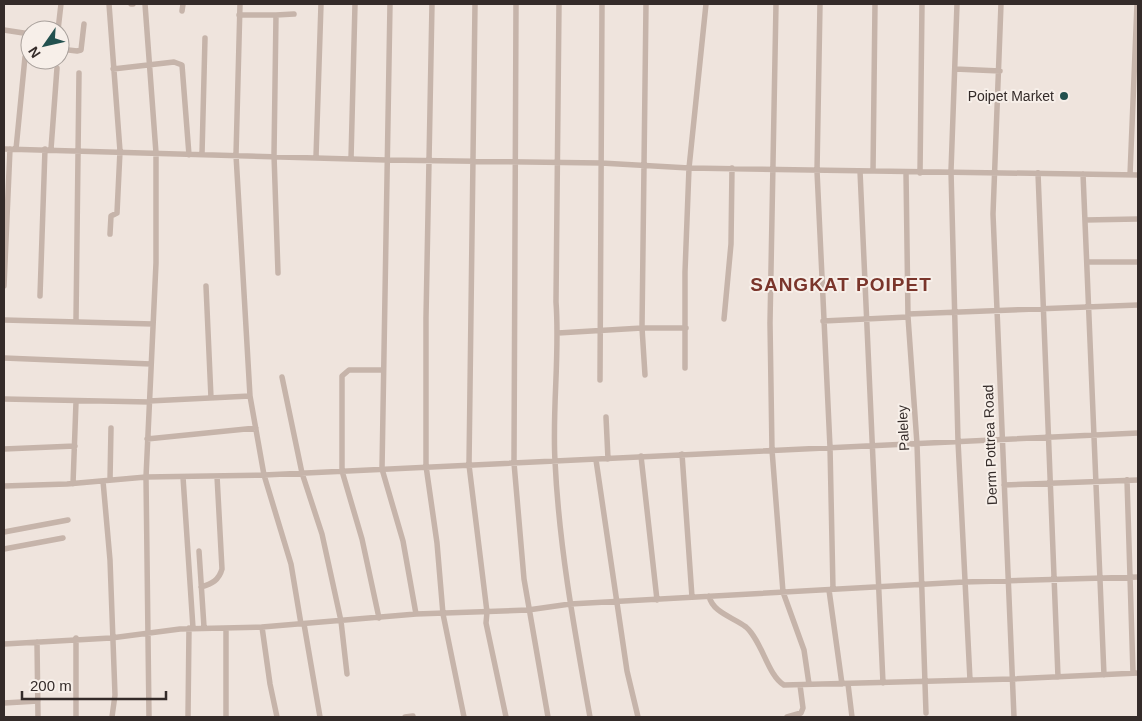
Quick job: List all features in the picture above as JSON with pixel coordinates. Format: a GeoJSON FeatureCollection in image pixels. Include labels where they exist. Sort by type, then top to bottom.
{"type":"FeatureCollection","features":[{"type":"Feature","properties":{"kind":"street"},"geometry":{"type":"LineString","coordinates":[[60,20],[62,4]]}},
{"type":"Feature","properties":{"kind":"street"},"geometry":{"type":"LineString","coordinates":[[109,4],[120,151],[116,213],[111,216],[110,234]]}},
{"type":"Feature","properties":{"kind":"street"},"geometry":{"type":"LineString","coordinates":[[145,4],[156,153],[153,324],[146,478],[149,717]]}},
{"type":"Feature","properties":{"kind":"street"},"geometry":{"type":"LineString","coordinates":[[182,11],[183,4]]}},
{"type":"Feature","properties":{"kind":"street"},"geometry":{"type":"LineString","coordinates":[[240,4],[236,155],[250,396],[264,475],[291,564],[320,717]]}},
{"type":"Feature","properties":{"kind":"street"},"geometry":{"type":"LineString","coordinates":[[316,157],[321,4]]}},
{"type":"Feature","properties":{"kind":"street"},"geometry":{"type":"LineString","coordinates":[[351,159],[355,4]]}},
{"type":"Feature","properties":{"kind":"street"},"geometry":{"type":"LineString","coordinates":[[390,4],[382,469],[403,541],[416,614]]}},
{"type":"Feature","properties":{"kind":"street"},"geometry":{"type":"LineString","coordinates":[[432,4],[428,161],[426,466],[437,542],[444,614],[464,717]]}},
{"type":"Feature","properties":{"kind":"street"},"geometry":{"type":"LineString","coordinates":[[474,4],[469,465],[487,612],[488,637],[506,717]]}},
{"type":"Feature","properties":{"kind":"street"},"geometry":{"type":"LineString","coordinates":[[516,4],[514,463],[528,610],[548,717]]}},
{"type":"Feature","properties":{"kind":"street"},"geometry":{"type":"LineString","coordinates":[[559,4],[556,302],[558,333],[555,461],[570,604],[590,717]]}},
{"type":"Feature","properties":{"kind":"street"},"geometry":{"type":"LineString","coordinates":[[600,380],[602,4]]}},
{"type":"Feature","properties":{"kind":"street"},"geometry":{"type":"LineString","coordinates":[[645,375],[642,328],[646,4]]}},
{"type":"Feature","properties":{"kind":"street"},"geometry":{"type":"LineString","coordinates":[[685,368],[685,272],[689,168],[706,4]]}},
{"type":"Feature","properties":{"kind":"street"},"geometry":{"type":"LineString","coordinates":[[776,4],[772,168],[772,450],[784,592],[804,650],[809,684]]}},
{"type":"Feature","properties":{"kind":"street"},"geometry":{"type":"LineString","coordinates":[[820,4],[817,171],[830,447],[831,590],[845,684],[852,717]]}},
{"type":"Feature","properties":{"kind":"street"},"geometry":{"type":"LineString","coordinates":[[873,171],[875,4]]}},
{"type":"Feature","properties":{"kind":"street"},"geometry":{"type":"LineString","coordinates":[[920,173],[922,4]]}},
{"type":"Feature","properties":{"kind":"street"},"geometry":{"type":"LineString","coordinates":[[957,4],[950,171],[958,441],[970,680]]}},
{"type":"Feature","properties":{"kind":"street","name":"Derm Pottrea Road"},"geometry":{"type":"LineString","coordinates":[[1001,4],[1000,71],[993,214],[1014,717]]}},
{"type":"Feature","properties":{"kind":"street"},"geometry":{"type":"LineString","coordinates":[[1130,175],[1136,106],[1137,4]]}},
{"type":"Feature","properties":{"kind":"street"},"geometry":{"type":"LineString","coordinates":[[239,15],[276,16],[294,14]]}},
{"type":"Feature","properties":{"kind":"street"},"geometry":{"type":"LineString","coordinates":[[276,16],[274,155],[278,273]]}},
{"type":"Feature","properties":{"kind":"street"},"geometry":{"type":"LineString","coordinates":[[70,50],[81,50],[84,24]]}},
{"type":"Feature","properties":{"kind":"street"},"geometry":{"type":"LineString","coordinates":[[4,30],[20,32]]}},
{"type":"Feature","properties":{"kind":"street"},"geometry":{"type":"LineString","coordinates":[[202,154],[205,38]]}},
{"type":"Feature","properties":{"kind":"street"},"geometry":{"type":"LineString","coordinates":[[113,69],[174,62],[183,66],[188,155]]}},
{"type":"Feature","properties":{"kind":"street"},"geometry":{"type":"LineString","coordinates":[[4,286],[10,149],[23,70]]}},
{"type":"Feature","properties":{"kind":"street"},"geometry":{"type":"LineString","coordinates":[[40,296],[48,149],[57,70]]}},
{"type":"Feature","properties":{"kind":"street"},"geometry":{"type":"LineString","coordinates":[[954,70],[1000,71]]}},
{"type":"Feature","properties":{"kind":"street"},"geometry":{"type":"LineString","coordinates":[[76,321],[80,151],[79,73]]}},
{"type":"Feature","properties":{"kind":"street"},"geometry":{"type":"LineString","coordinates":[[10,149],[120,151],[188,155],[274,155],[428,161],[602,163],[689,168],[772,168],[817,171],[920,173],[950,171],[1138,175]]}},
{"type":"Feature","properties":{"kind":"street"},"geometry":{"type":"LineString","coordinates":[[724,319],[731,244],[732,168]]}},
{"type":"Feature","properties":{"kind":"street"},"geometry":{"type":"LineString","coordinates":[[860,171],[883,683]]}},
{"type":"Feature","properties":{"kind":"street","name":"Paleley"},"geometry":{"type":"LineString","coordinates":[[906,172],[908,316],[917,444],[926,713]]}},
{"type":"Feature","properties":{"kind":"street"},"geometry":{"type":"LineString","coordinates":[[1038,173],[1058,677]]}},
{"type":"Feature","properties":{"kind":"street"},"geometry":{"type":"LineString","coordinates":[[1083,174],[1104,675]]}},
{"type":"Feature","properties":{"kind":"street"},"geometry":{"type":"LineString","coordinates":[[1085,220],[1138,219]]}},
{"type":"Feature","properties":{"kind":"street"},"geometry":{"type":"LineString","coordinates":[[1087,262],[1138,262]]}},
{"type":"Feature","properties":{"kind":"street"},"geometry":{"type":"LineString","coordinates":[[206,286],[211,398]]}},
{"type":"Feature","properties":{"kind":"street"},"geometry":{"type":"LineString","coordinates":[[823,321],[953,312],[1138,305]]}},
{"type":"Feature","properties":{"kind":"street"},"geometry":{"type":"LineString","coordinates":[[4,320],[153,324]]}},
{"type":"Feature","properties":{"kind":"street"},"geometry":{"type":"LineString","coordinates":[[558,333],[642,328],[686,328]]}},
{"type":"Feature","properties":{"kind":"street"},"geometry":{"type":"LineString","coordinates":[[4,358],[151,364]]}},
{"type":"Feature","properties":{"kind":"street"},"geometry":{"type":"LineString","coordinates":[[379,618],[362,539],[342,471],[342,376],[349,370],[383,370]]}},
{"type":"Feature","properties":{"kind":"street"},"geometry":{"type":"LineString","coordinates":[[282,376],[302,473],[322,534],[341,621],[347,674]]}},
{"type":"Feature","properties":{"kind":"street"},"geometry":{"type":"LineString","coordinates":[[4,399],[76,402],[149,402],[250,396]]}},
{"type":"Feature","properties":{"kind":"street"},"geometry":{"type":"LineString","coordinates":[[73,484],[76,402]]}},
{"type":"Feature","properties":{"kind":"street"},"geometry":{"type":"LineString","coordinates":[[606,417],[608,459]]}},
{"type":"Feature","properties":{"kind":"street"},"geometry":{"type":"LineString","coordinates":[[110,480],[111,428]]}},
{"type":"Feature","properties":{"kind":"street"},"geometry":{"type":"LineString","coordinates":[[148,439],[256,428]]}},
{"type":"Feature","properties":{"kind":"street"},"geometry":{"type":"LineString","coordinates":[[4,486],[73,484],[146,478],[264,475],[426,466],[596,460],[641,456],[1138,433]]}},
{"type":"Feature","properties":{"kind":"street"},"geometry":{"type":"LineString","coordinates":[[4,448],[74,446]]}},
{"type":"Feature","properties":{"kind":"street"},"geometry":{"type":"LineString","coordinates":[[682,454],[692,597]]}},
{"type":"Feature","properties":{"kind":"street"},"geometry":{"type":"LineString","coordinates":[[641,456],[657,600]]}},
{"type":"Feature","properties":{"kind":"street"},"geometry":{"type":"LineString","coordinates":[[596,460],[627,671],[638,717]]}},
{"type":"Feature","properties":{"kind":"street"},"geometry":{"type":"LineString","coordinates":[[201,587],[213,582],[220,575],[222,569],[217,476]]}},
{"type":"Feature","properties":{"kind":"street"},"geometry":{"type":"LineString","coordinates":[[183,477],[191,628],[188,717]]}},
{"type":"Feature","properties":{"kind":"street"},"geometry":{"type":"LineString","coordinates":[[709,596],[713,606],[747,628],[753,635],[782,684],[926,682],[1136,673],[1130,577],[1127,480]]}},
{"type":"Feature","properties":{"kind":"street"},"geometry":{"type":"LineString","coordinates":[[1004,485],[1138,480]]}},
{"type":"Feature","properties":{"kind":"street"},"geometry":{"type":"LineString","coordinates":[[103,481],[110,560],[114,695],[112,717]]}},
{"type":"Feature","properties":{"kind":"street"},"geometry":{"type":"LineString","coordinates":[[4,532],[68,520]]}},
{"type":"Feature","properties":{"kind":"street"},"geometry":{"type":"LineString","coordinates":[[4,549],[63,538]]}},
{"type":"Feature","properties":{"kind":"street"},"geometry":{"type":"LineString","coordinates":[[199,551],[204,627]]}},
{"type":"Feature","properties":{"kind":"street"},"geometry":{"type":"LineString","coordinates":[[4,644],[76,638],[111,638],[204,627],[262,627],[416,614],[528,610],[570,604],[964,582],[1138,577]]}},
{"type":"Feature","properties":{"kind":"street"},"geometry":{"type":"LineString","coordinates":[[262,627],[277,717]]}},
{"type":"Feature","properties":{"kind":"street"},"geometry":{"type":"LineString","coordinates":[[226,628],[226,717]]}},
{"type":"Feature","properties":{"kind":"street"},"geometry":{"type":"LineString","coordinates":[[76,638],[76,717]]}},
{"type":"Feature","properties":{"kind":"street"},"geometry":{"type":"LineString","coordinates":[[37,642],[38,717]]}},
{"type":"Feature","properties":{"kind":"street"},"geometry":{"type":"LineString","coordinates":[[787,717],[801,713],[800,685]]}},
{"type":"Feature","properties":{"kind":"street"},"geometry":{"type":"LineString","coordinates":[[4,702],[38,701]]}},
{"type":"Feature","properties":{"kind":"street"},"geometry":{"type":"LineString","coordinates":[[405,717],[413,716]]}},
{"type":"Feature","properties":{"kind":"place","name":"Poipet Market"},"geometry":{"type":"Point","coordinates":[1064,96]}},
{"type":"Feature","properties":{"kind":"district","name":"SANGKAT POIPET"},"geometry":{"type":"Point","coordinates":[841,284]}}]}
